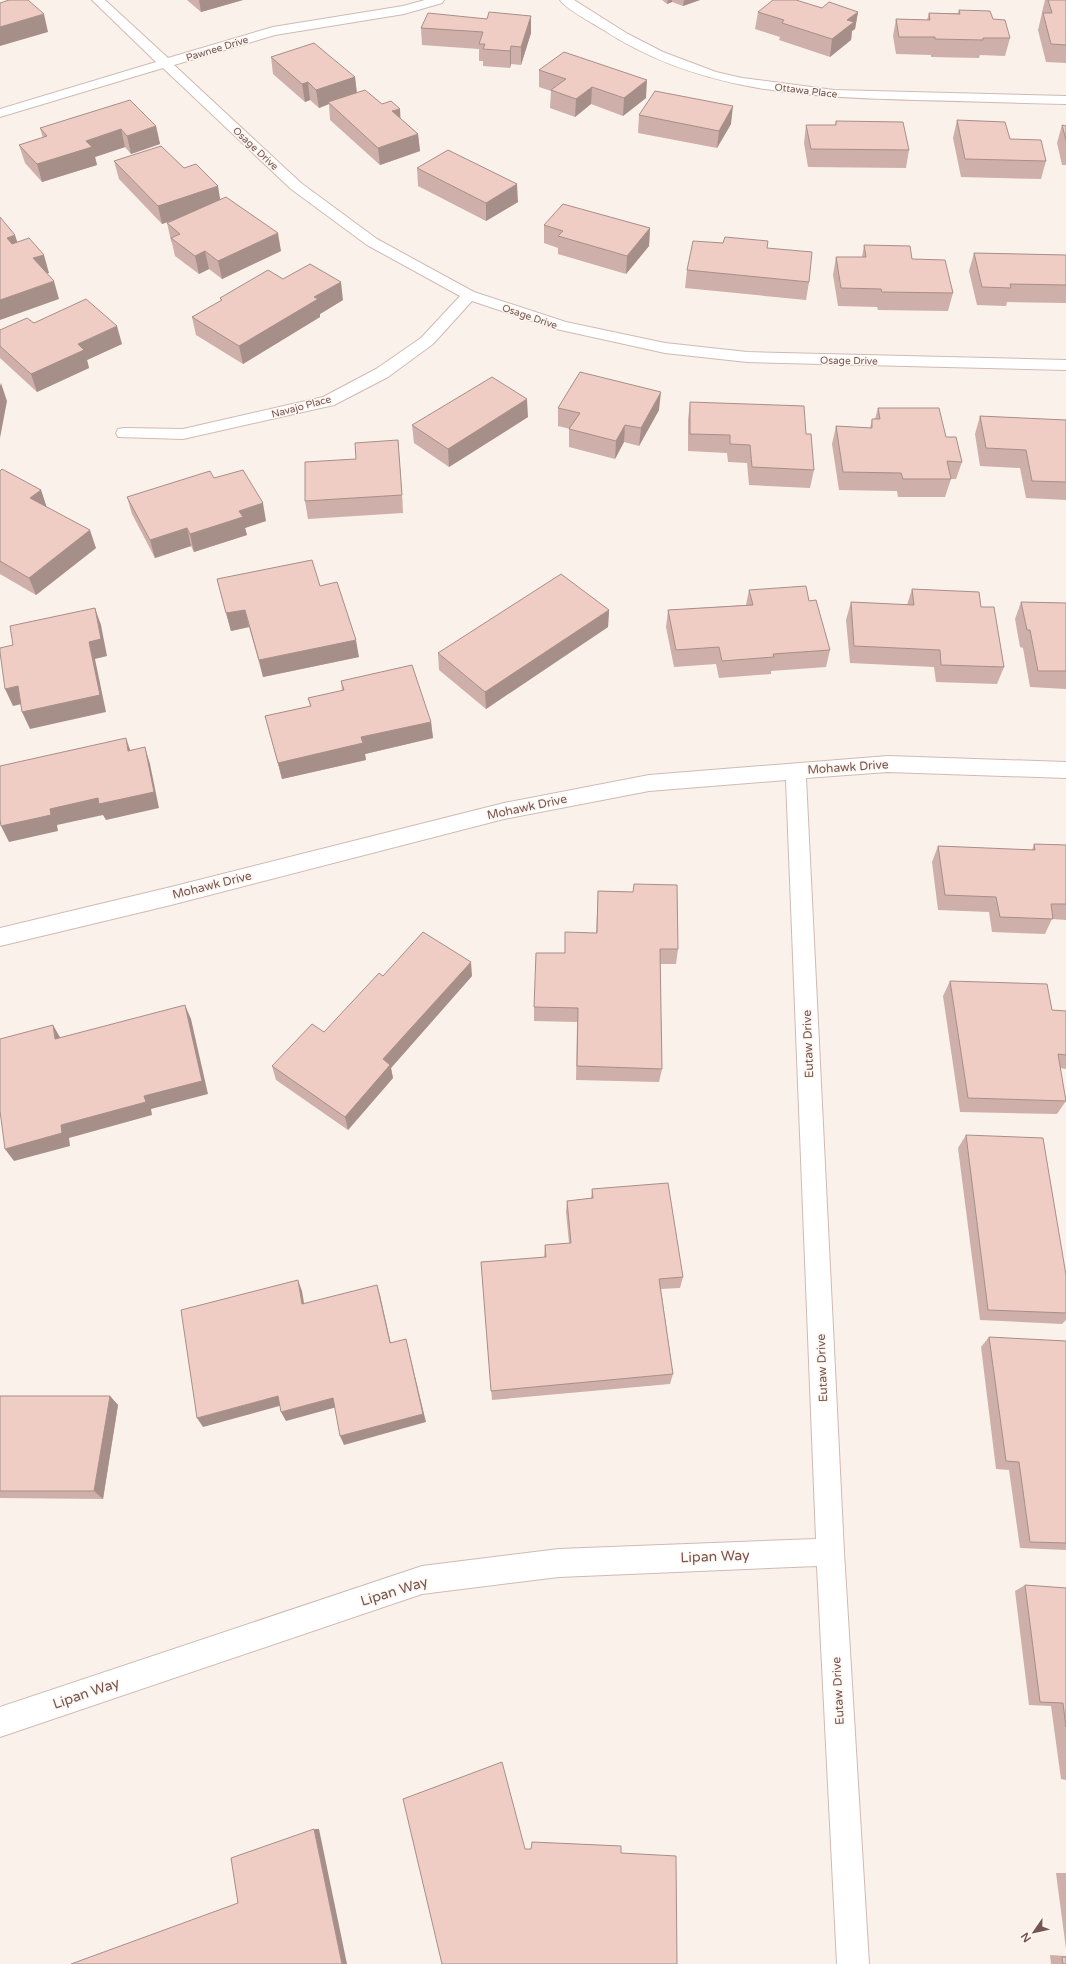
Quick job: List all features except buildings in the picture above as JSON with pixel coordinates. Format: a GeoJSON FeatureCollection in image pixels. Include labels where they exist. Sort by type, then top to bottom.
{"type":"FeatureCollection","features":[{"type":"Feature","properties":{"kind":"street","name":"Osage Drive"},"geometry":{"type":"LineString","coordinates":[[98,0],[296,186],[372,242],[469,295],[562,326],[665,348],[747,357],[1066,365]]}},
{"type":"Feature","properties":{"kind":"street","name":"Pawnee Drive"},"geometry":{"type":"LineString","coordinates":[[0,113],[273,31],[404,10],[438,0]]}},
{"type":"Feature","properties":{"kind":"street","name":"Ottawa Place"},"geometry":{"type":"LineString","coordinates":[[566,0],[623,37],[658,55],[712,75],[742,82],[834,94],[1066,100]]}},
{"type":"Feature","properties":{"kind":"street","name":"Navajo Place"},"geometry":{"type":"LineString","coordinates":[[124,433],[183,434],[328,401],[382,373],[427,341],[469,295]]}},
{"type":"Feature","properties":{"kind":"street","name":"Mohawk Drive"},"geometry":{"type":"LineString","coordinates":[[0,937],[171,896],[504,811],[649,783],[888,764],[1066,770]]}},
{"type":"Feature","properties":{"kind":"street","name":"Eutaw Drive"},"geometry":{"type":"LineString","coordinates":[[796,771],[830,1552],[853,1964]]}},
{"type":"Feature","properties":{"kind":"street","name":"Lipan Way"},"geometry":{"type":"LineString","coordinates":[[0,1722],[422,1580],[558,1562],[830,1552]]}}]}
